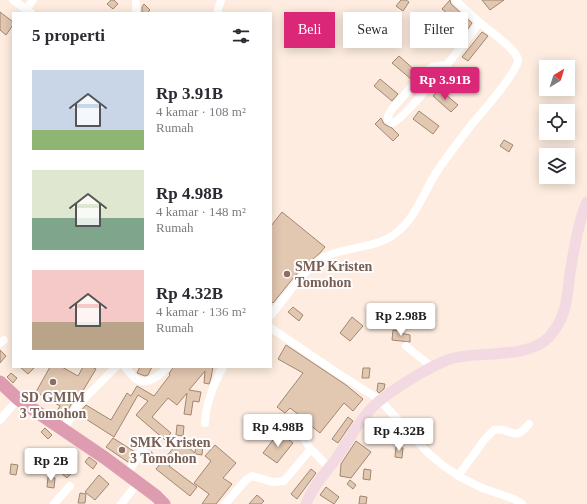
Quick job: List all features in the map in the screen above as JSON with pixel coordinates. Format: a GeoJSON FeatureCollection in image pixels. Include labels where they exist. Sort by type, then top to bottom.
{"type":"FeatureCollection","features":[{"type":"Feature","properties":{"kind":"highway"},"geometry":{"type":"LineString","coordinates":[[0,382],[18,399],[127,474],[164,504]]}},
{"type":"Feature","properties":{"kind":"main road"},"geometry":{"type":"LineString","coordinates":[[310,502],[329,468],[369,411],[380,400],[432,367],[450,359],[525,349],[538,346],[548,338],[558,325],[567,303],[571,270],[581,220],[587,202]]}},
{"type":"Feature","properties":{"kind":"street"},"geometry":{"type":"LineString","coordinates":[[13,0],[29,11],[33,0]]}},
{"type":"Feature","properties":{"kind":"street"},"geometry":{"type":"LineString","coordinates":[[216,12],[221,0]]}},
{"type":"Feature","properties":{"kind":"street"},"geometry":{"type":"LineString","coordinates":[[272,314],[306,273],[320,260],[331,255],[381,241],[400,230],[463,135],[512,73],[518,61],[517,57],[455,0]]}},
{"type":"Feature","properties":{"kind":"street"},"geometry":{"type":"LineString","coordinates":[[136,3],[136,12]]}},
{"type":"Feature","properties":{"kind":"street"},"geometry":{"type":"LineString","coordinates":[[447,65],[432,67],[424,73],[392,109],[388,116],[388,120],[392,123],[398,121],[447,65],[479,22]]}},
{"type":"Feature","properties":{"kind":"street"},"geometry":{"type":"LineString","coordinates":[[272,329],[380,400],[428,452],[445,467],[458,476],[482,488],[514,499],[522,504]]}},
{"type":"Feature","properties":{"kind":"street"},"geometry":{"type":"LineString","coordinates":[[406,346],[432,367]]}},
{"type":"Feature","properties":{"kind":"street"},"geometry":{"type":"LineString","coordinates":[[64,430],[76,407],[115,368]]}},
{"type":"Feature","properties":{"kind":"street"},"geometry":{"type":"LineString","coordinates":[[126,368],[137,380],[147,381],[160,374],[167,368]]}},
{"type":"Feature","properties":{"kind":"street"},"geometry":{"type":"LineString","coordinates":[[205,423],[206,408],[209,398],[223,368]]}},
{"type":"Feature","properties":{"kind":"street"},"geometry":{"type":"LineString","coordinates":[[0,420],[18,399]]}},
{"type":"Feature","properties":{"kind":"street"},"geometry":{"type":"LineString","coordinates":[[274,426],[279,420],[286,420],[302,434],[311,450],[329,468]]}},
{"type":"Feature","properties":{"kind":"street"},"geometry":{"type":"LineString","coordinates":[[458,476],[485,439],[494,430],[501,429],[517,434],[522,432],[528,424]]}},
{"type":"Feature","properties":{"kind":"street"},"geometry":{"type":"LineString","coordinates":[[127,474],[148,441]]}},
{"type":"Feature","properties":{"kind":"street"},"geometry":{"type":"LineString","coordinates":[[225,504],[246,480],[252,476],[273,482],[284,481],[289,477],[308,451],[311,450]]}},
{"type":"Feature","properties":{"kind":"street"},"geometry":{"type":"LineString","coordinates":[[122,504],[138,483]]}},
{"type":"Feature","properties":{"kind":"street"},"geometry":{"type":"LineString","coordinates":[[54,504],[70,486]]}},
{"type":"Feature","properties":{"kind":"building"},"geometry":{"type":"Polygon","coordinates":[[[111,0],[114,0],[118,4],[113,9],[107,4],[111,0]]]}},
{"type":"Feature","properties":{"kind":"building"},"geometry":{"type":"Polygon","coordinates":[[[401,0],[406,0],[409,2],[403,11],[396,6],[401,0]]]}},
{"type":"Feature","properties":{"kind":"building"},"geometry":{"type":"Polygon","coordinates":[[[450,0],[451,4],[460,12],[446,12],[442,9],[450,0]]]}},
{"type":"Feature","properties":{"kind":"building"},"geometry":{"type":"Polygon","coordinates":[[[482,0],[504,0],[490,10],[482,0]]]}},
{"type":"Feature","properties":{"kind":"building"},"geometry":{"type":"Polygon","coordinates":[[[144,4],[150,10],[148,12],[142,12],[142,7],[144,4]]]}},
{"type":"Feature","properties":{"kind":"building"},"geometry":{"type":"Polygon","coordinates":[[[0,12],[12,21],[12,26],[6,35],[0,30],[0,12]]]}},
{"type":"Feature","properties":{"kind":"building"},"geometry":{"type":"Polygon","coordinates":[[[468,19],[472,23],[468,29],[468,19]]]}},
{"type":"Feature","properties":{"kind":"building"},"geometry":{"type":"Polygon","coordinates":[[[482,32],[488,36],[468,61],[462,57],[482,32]]]}},
{"type":"Feature","properties":{"kind":"building"},"geometry":{"type":"Polygon","coordinates":[[[399,56],[417,72],[411,79],[392,63],[399,56]]]}},
{"type":"Feature","properties":{"kind":"building"},"geometry":{"type":"Polygon","coordinates":[[[380,79],[398,94],[392,101],[374,86],[380,79]]]}},
{"type":"Feature","properties":{"kind":"building"},"geometry":{"type":"Polygon","coordinates":[[[439,89],[458,105],[451,112],[433,96],[439,89]]]}},
{"type":"Feature","properties":{"kind":"building"},"geometry":{"type":"Polygon","coordinates":[[[419,111],[439,126],[433,134],[413,119],[419,111]]]}},
{"type":"Feature","properties":{"kind":"building"},"geometry":{"type":"Polygon","coordinates":[[[381,118],[384,124],[392,128],[399,135],[393,141],[375,124],[381,118]]]}},
{"type":"Feature","properties":{"kind":"building"},"geometry":{"type":"Polygon","coordinates":[[[504,140],[513,145],[509,152],[500,146],[504,140]]]}},
{"type":"Feature","properties":{"kind":"building","name":"SMP Kristen Tomohon"},"geometry":{"type":"Polygon","coordinates":[[[282,212],[325,247],[299,271],[273,303],[272,302],[272,225],[282,212]]]}},
{"type":"Feature","properties":{"kind":"building"},"geometry":{"type":"Polygon","coordinates":[[[293,307],[303,315],[299,321],[288,312],[293,307]]]}},
{"type":"Feature","properties":{"kind":"building"},"geometry":{"type":"Polygon","coordinates":[[[352,317],[363,326],[350,341],[340,333],[352,317]]]}},
{"type":"Feature","properties":{"kind":"building"},"geometry":{"type":"Polygon","coordinates":[[[393,330],[410,335],[410,342],[392,340],[393,330]]]}},
{"type":"Feature","properties":{"kind":"building"},"geometry":{"type":"Polygon","coordinates":[[[286,345],[346,385],[363,399],[353,411],[344,403],[320,433],[290,408],[285,413],[277,407],[303,373],[278,359],[286,345]]]}},
{"type":"Feature","properties":{"kind":"building"},"geometry":{"type":"Polygon","coordinates":[[[0,350],[6,356],[0,363],[0,350]]]}},
{"type":"Feature","properties":{"kind":"building"},"geometry":{"type":"Polygon","coordinates":[[[21,368],[34,368],[28,374],[21,368]]]}},
{"type":"Feature","properties":{"kind":"building"},"geometry":{"type":"Polygon","coordinates":[[[49,368],[64,368],[78,376],[82,368],[96,369],[81,394],[72,403],[65,415],[57,411],[60,406],[36,392],[49,368]]]}},
{"type":"Feature","properties":{"kind":"building"},"geometry":{"type":"Polygon","coordinates":[[[140,368],[152,368],[148,375],[145,376],[137,373],[140,368]]]}},
{"type":"Feature","properties":{"kind":"building"},"geometry":{"type":"Polygon","coordinates":[[[172,368],[213,368],[209,384],[204,383],[205,371],[189,390],[201,392],[199,402],[193,401],[191,415],[184,414],[187,393],[177,405],[168,398],[152,417],[171,433],[165,440],[136,415],[148,401],[138,395],[114,437],[78,414],[86,405],[111,420],[127,393],[131,396],[137,386],[154,396],[170,375],[169,374],[172,368]]]}},
{"type":"Feature","properties":{"kind":"building"},"geometry":{"type":"Polygon","coordinates":[[[363,368],[370,368],[369,378],[362,378],[363,368]]]}},
{"type":"Feature","properties":{"kind":"building"},"geometry":{"type":"Polygon","coordinates":[[[11,373],[17,378],[13,383],[7,377],[11,373]]]}},
{"type":"Feature","properties":{"kind":"building"},"geometry":{"type":"Polygon","coordinates":[[[378,383],[385,384],[384,389],[379,393],[377,391],[378,383]]]}},
{"type":"Feature","properties":{"kind":"building"},"geometry":{"type":"Polygon","coordinates":[[[348,417],[353,421],[338,443],[332,439],[348,417]]]}},
{"type":"Feature","properties":{"kind":"building"},"geometry":{"type":"Polygon","coordinates":[[[177,425],[184,426],[183,436],[176,435],[177,425]]]}},
{"type":"Feature","properties":{"kind":"building"},"geometry":{"type":"Polygon","coordinates":[[[45,428],[52,435],[48,439],[41,432],[45,428]]]}},
{"type":"Feature","properties":{"kind":"building"},"geometry":{"type":"Polygon","coordinates":[[[279,432],[293,443],[277,463],[263,453],[279,432]]]}},
{"type":"Feature","properties":{"kind":"building","name":"SMK Kristen 3 Tomohon"},"geometry":{"type":"Polygon","coordinates":[[[113,438],[135,452],[128,462],[106,447],[113,438]]]}},
{"type":"Feature","properties":{"kind":"building"},"geometry":{"type":"Polygon","coordinates":[[[180,440],[195,453],[196,444],[203,445],[202,455],[196,454],[190,462],[180,454],[169,466],[197,487],[190,496],[156,469],[180,440]]]}},
{"type":"Feature","properties":{"kind":"building"},"geometry":{"type":"Polygon","coordinates":[[[356,441],[371,452],[351,478],[340,476],[341,464],[356,441]]]}},
{"type":"Feature","properties":{"kind":"building"},"geometry":{"type":"Polygon","coordinates":[[[215,445],[236,463],[223,478],[232,484],[216,504],[202,504],[209,494],[194,483],[211,461],[205,456],[215,445]]]}},
{"type":"Feature","properties":{"kind":"building"},"geometry":{"type":"Polygon","coordinates":[[[396,447],[403,448],[402,458],[395,457],[396,447]]]}},
{"type":"Feature","properties":{"kind":"building"},"geometry":{"type":"Polygon","coordinates":[[[148,452],[152,452],[151,462],[144,461],[144,457],[148,452]]]}},
{"type":"Feature","properties":{"kind":"building"},"geometry":{"type":"Polygon","coordinates":[[[62,457],[76,468],[67,478],[54,467],[62,457]]]}},
{"type":"Feature","properties":{"kind":"building"},"geometry":{"type":"Polygon","coordinates":[[[89,457],[97,463],[93,469],[85,462],[89,457]]]}},
{"type":"Feature","properties":{"kind":"building"},"geometry":{"type":"Polygon","coordinates":[[[11,464],[18,465],[16,475],[10,474],[11,464]]]}},
{"type":"Feature","properties":{"kind":"building"},"geometry":{"type":"Polygon","coordinates":[[[311,469],[316,473],[297,499],[291,494],[311,469]]]}},
{"type":"Feature","properties":{"kind":"building"},"geometry":{"type":"Polygon","coordinates":[[[364,469],[371,470],[370,480],[363,479],[364,469]]]}},
{"type":"Feature","properties":{"kind":"building"},"geometry":{"type":"Polygon","coordinates":[[[99,475],[109,484],[95,500],[85,492],[99,475]]]}},
{"type":"Feature","properties":{"kind":"building"},"geometry":{"type":"Polygon","coordinates":[[[48,477],[55,478],[54,488],[47,487],[48,477]]]}},
{"type":"Feature","properties":{"kind":"building"},"geometry":{"type":"Polygon","coordinates":[[[350,480],[356,485],[353,489],[347,484],[350,480]]]}},
{"type":"Feature","properties":{"kind":"building"},"geometry":{"type":"Polygon","coordinates":[[[326,487],[339,497],[334,504],[320,495],[326,487]]]}},
{"type":"Feature","properties":{"kind":"building"},"geometry":{"type":"Polygon","coordinates":[[[80,493],[86,494],[85,503],[78,503],[80,493]]]}},
{"type":"Feature","properties":{"kind":"building"},"geometry":{"type":"Polygon","coordinates":[[[257,495],[264,501],[261,504],[249,504],[257,495]]]}},
{"type":"Feature","properties":{"kind":"building"},"geometry":{"type":"Polygon","coordinates":[[[360,496],[367,497],[366,504],[359,504],[360,496]]]}},
{"type":"Feature","properties":{"kind":"place","name":"SMP Kristen Tomohon"},"geometry":{"type":"Point","coordinates":[287,274]}},
{"type":"Feature","properties":{"kind":"place","name":"SD GMIM 3 Tomohon"},"geometry":{"type":"Point","coordinates":[53,382]}},
{"type":"Feature","properties":{"kind":"place","name":"SMK Kristen 3 Tomohon"},"geometry":{"type":"Point","coordinates":[122,450]}}]}
